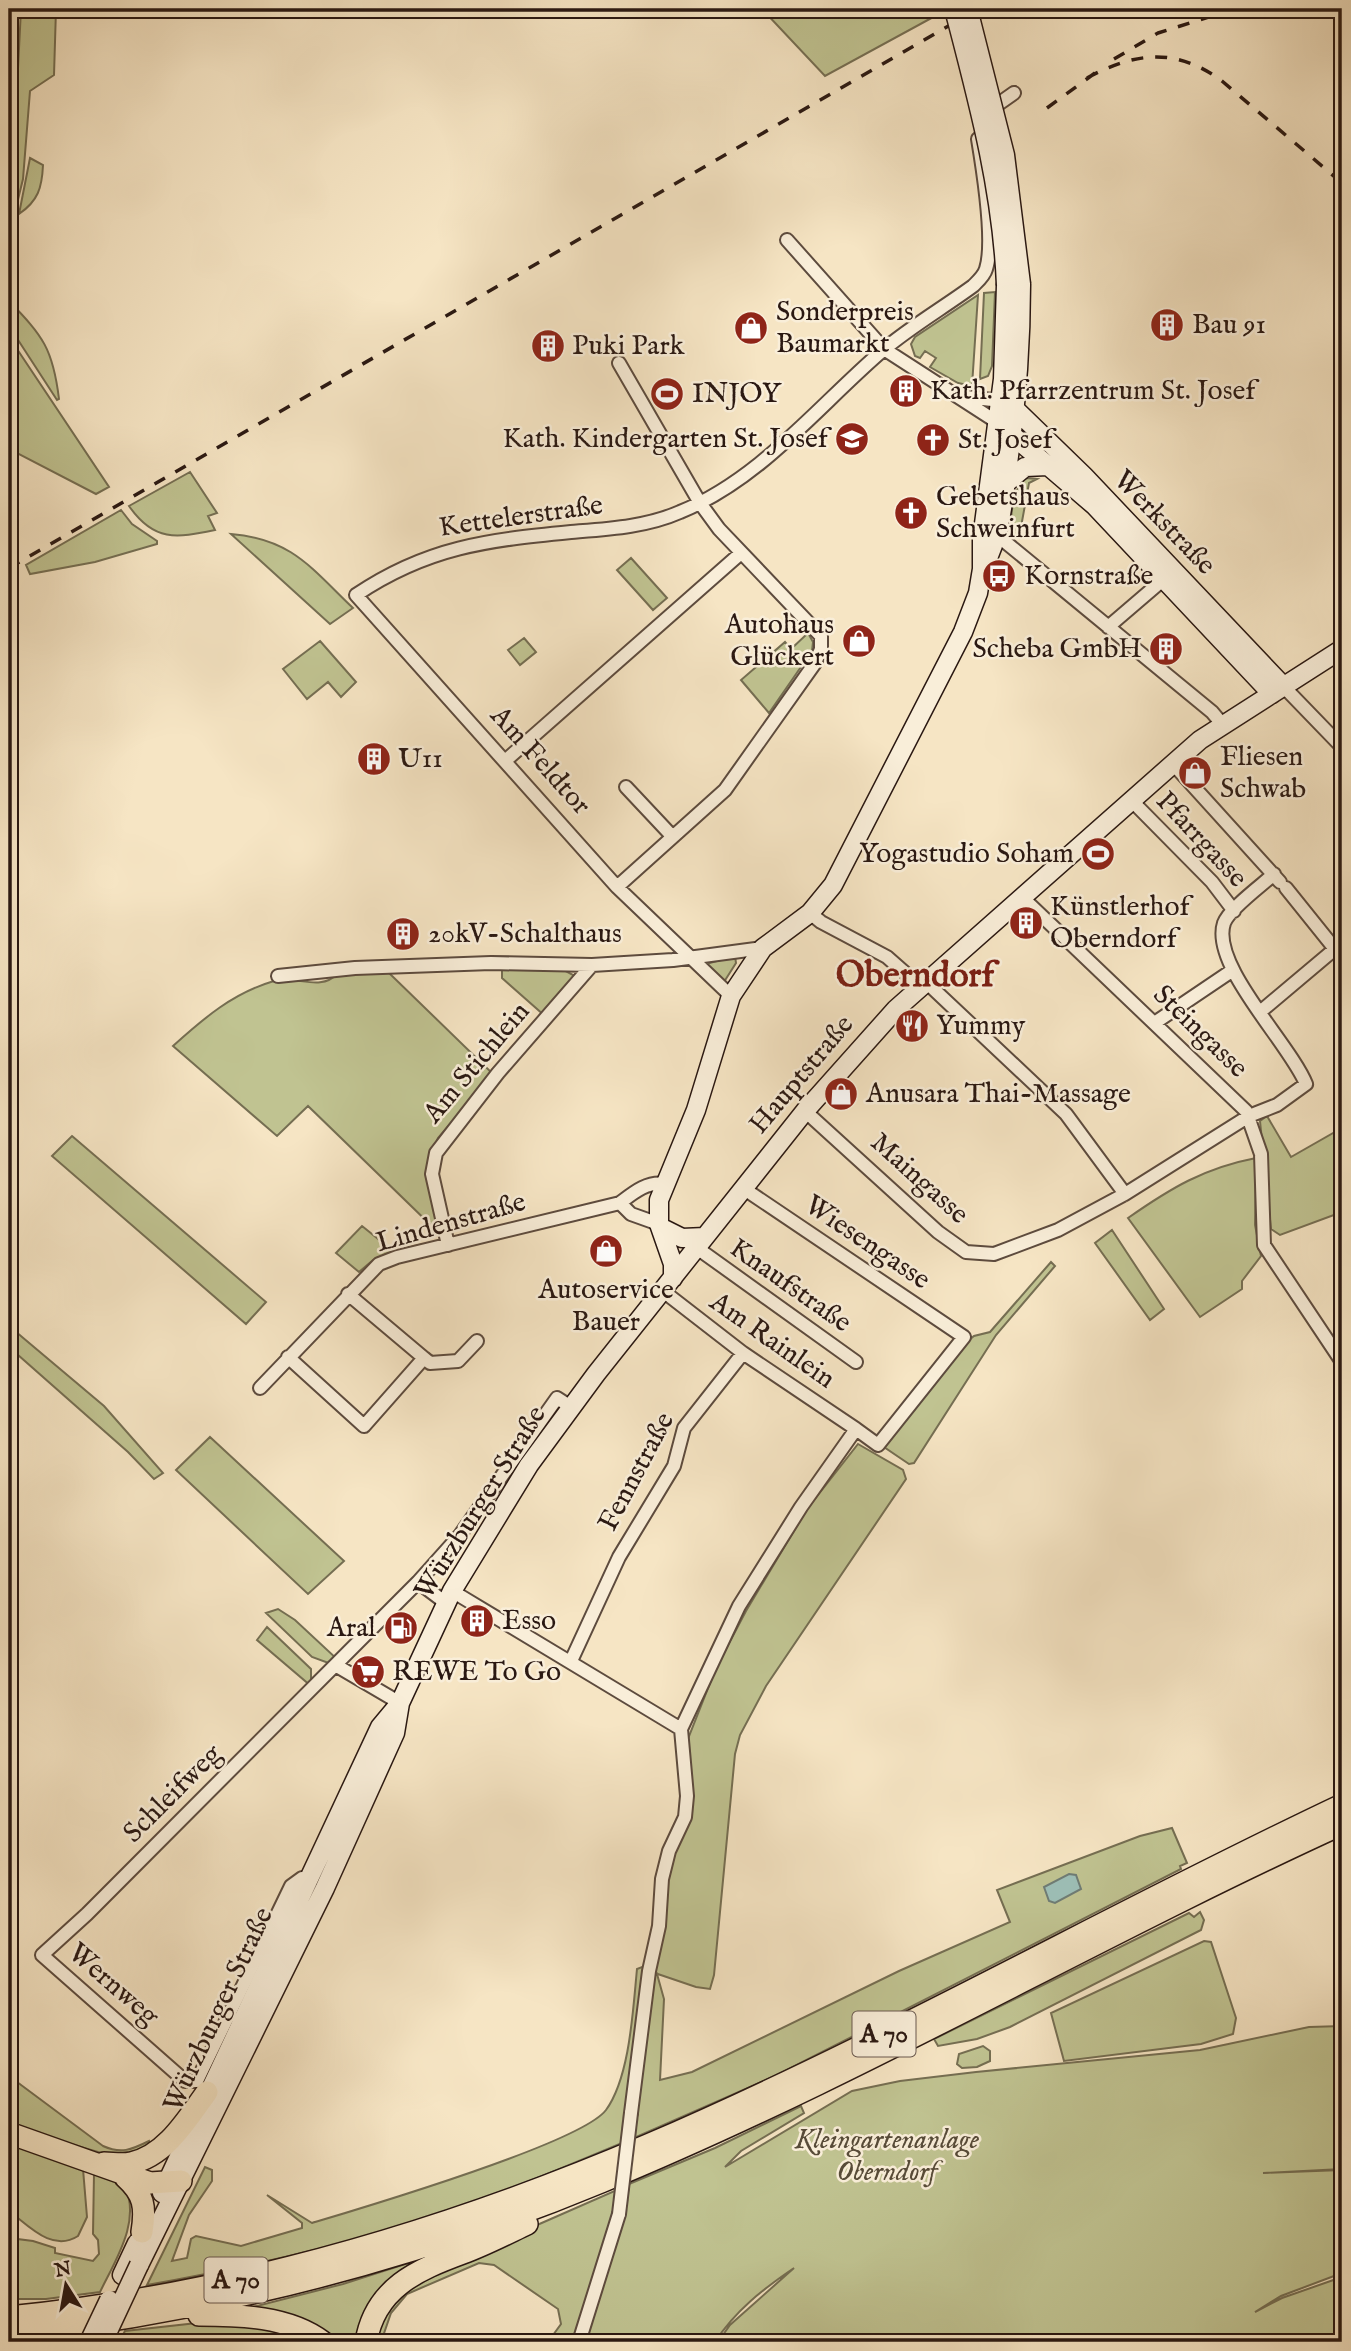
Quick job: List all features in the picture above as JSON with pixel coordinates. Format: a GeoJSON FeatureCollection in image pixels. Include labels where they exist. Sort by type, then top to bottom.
{"type":"FeatureCollection","features":[{"type":"Feature","properties":{"kind":"highway","name":"A 70"},"geometry":{"type":"LineString","coordinates":[[9,2317],[194,2290],[317,2261],[411,2233],[561,2180],[646,2146],[835,2058],[1342,1805]]}},
{"type":"Feature","properties":{"kind":"highway","name":"A 70"},"geometry":{"type":"LineString","coordinates":[[9,2334],[155,2314],[282,2287],[372,2263],[478,2229],[601,2183],[825,2082],[1342,1824]]}},
{"type":"Feature","properties":{"kind":"highway"},"geometry":{"type":"LineString","coordinates":[[128,2170],[164,2146],[208,2092]]}},
{"type":"Feature","properties":{"kind":"highway"},"geometry":{"type":"LineString","coordinates":[[9,2133],[128,2170],[156,2170],[173,2188]]}},
{"type":"Feature","properties":{"kind":"highway"},"geometry":{"type":"LineString","coordinates":[[128,2170],[144,2201],[142,2232]]}},
{"type":"Feature","properties":{"kind":"highway"},"geometry":{"type":"LineString","coordinates":[[366,2342],[373,2315],[401,2281],[432,2264],[466,2252],[531,2222],[601,2183]]}},
{"type":"Feature","properties":{"kind":"highway"},"geometry":{"type":"LineString","coordinates":[[9,2306],[57,2311]]}},
{"type":"Feature","properties":{"kind":"highway"},"geometry":{"type":"LineString","coordinates":[[155,2314],[265,2319],[295,2328],[323,2342]]}},
{"type":"Feature","properties":{"kind":"main road"},"geometry":{"type":"LineString","coordinates":[[954,9],[992,157],[1014,285]]}},
{"type":"Feature","properties":{"kind":"main road"},"geometry":{"type":"LineString","coordinates":[[668,1285],[673,1264],[660,1225],[658,1207],[696,1110],[731,996],[763,948],[810,912],[839,876],[963,632],[982,569],[998,536],[1012,435],[1008,406],[1021,349],[1005,155],[968,9]]}},
{"type":"Feature","properties":{"kind":"main road"},"geometry":{"type":"LineString","coordinates":[[982,569],[982,539],[997,422],[1008,406]]}},
{"type":"Feature","properties":{"kind":"main road","name":"Werkstraße"},"geometry":{"type":"LineString","coordinates":[[1008,406],[1104,496],[1278,690]]}},
{"type":"Feature","properties":{"kind":"main road","name":"Werkstraße"},"geometry":{"type":"LineString","coordinates":[[997,422],[1095,506],[1164,579],[1278,690]]}},
{"type":"Feature","properties":{"kind":"main road"},"geometry":{"type":"LineString","coordinates":[[1006,483],[1025,467],[1048,466]]}},
{"type":"Feature","properties":{"kind":"main road","name":"Hauptstraße"},"geometry":{"type":"LineString","coordinates":[[668,1285],[805,1111],[869,1037],[923,985],[1223,724],[1342,649]]}},
{"type":"Feature","properties":{"kind":"main road"},"geometry":{"type":"LineString","coordinates":[[660,1225],[682,1238],[701,1242]]}},
{"type":"Feature","properties":{"kind":"main road","name":"Würzburger Straße"},"geometry":{"type":"LineString","coordinates":[[89,2342],[230,2084],[295,1953],[317,1885],[380,1727],[400,1703],[449,1597],[518,1483],[572,1407],[668,1285]]}},
{"type":"Feature","properties":{"kind":"main road","name":"Würzburger Straße"},"geometry":{"type":"LineString","coordinates":[[103,2342],[133,2265],[142,2232],[173,2188],[208,2092],[317,1885]]}},
{"type":"Feature","properties":{"kind":"street","name":"Kettelerstraße"},"geometry":{"type":"LineString","coordinates":[[356,595],[399,568],[446,550],[487,541],[646,523],[700,503],[761,462],[884,349],[973,286],[984,274],[988,258],[988,229],[974,118],[995,109],[1014,93]]}},
{"type":"Feature","properties":{"kind":"street"},"geometry":{"type":"LineString","coordinates":[[787,240],[884,349],[997,422]]}},
{"type":"Feature","properties":{"kind":"street"},"geometry":{"type":"LineString","coordinates":[[617,887],[737,776],[821,649],[821,636],[741,553],[700,503],[619,363]]}},
{"type":"Feature","properties":{"kind":"street"},"geometry":{"type":"LineString","coordinates":[[957,396],[1008,406]]}},
{"type":"Feature","properties":{"kind":"street"},"geometry":{"type":"LineString","coordinates":[[998,536],[1212,712],[1223,724]]}},
{"type":"Feature","properties":{"kind":"street"},"geometry":{"type":"LineString","coordinates":[[505,761],[741,553]]}},
{"type":"Feature","properties":{"kind":"street"},"geometry":{"type":"LineString","coordinates":[[1108,627],[1164,579]]}},
{"type":"Feature","properties":{"kind":"street","name":"Am Feldtor"},"geometry":{"type":"LineString","coordinates":[[356,595],[617,887],[731,996]]}},
{"type":"Feature","properties":{"kind":"street"},"geometry":{"type":"LineString","coordinates":[[1278,690],[1342,747]]}},
{"type":"Feature","properties":{"kind":"street"},"geometry":{"type":"LineString","coordinates":[[1174,765],[1280,881],[1339,946],[1260,1012],[1233,970],[1223,933],[1225,922],[1234,911],[1280,881]]}},
{"type":"Feature","properties":{"kind":"street"},"geometry":{"type":"LineString","coordinates":[[626,787],[672,836]]}},
{"type":"Feature","properties":{"kind":"street","name":"Pfarrgasse"},"geometry":{"type":"LineString","coordinates":[[1133,802],[1212,882],[1234,911]]}},
{"type":"Feature","properties":{"kind":"street","name":"Steingasse"},"geometry":{"type":"LineString","coordinates":[[1023,898],[1156,1023],[1249,1116]]}},
{"type":"Feature","properties":{"kind":"street"},"geometry":{"type":"LineString","coordinates":[[810,912],[821,922],[887,957],[923,985],[1066,1114],[1125,1194]]}},
{"type":"Feature","properties":{"kind":"street"},"geometry":{"type":"LineString","coordinates":[[278,976],[355,968],[491,963],[592,965],[689,958],[763,948]]}},
{"type":"Feature","properties":{"kind":"street","name":"Am Stichlein"},"geometry":{"type":"LineString","coordinates":[[448,1245],[432,1174],[436,1153],[506,1063],[592,965]]}},
{"type":"Feature","properties":{"kind":"street"},"geometry":{"type":"LineString","coordinates":[[1156,1023],[1233,970]]}},
{"type":"Feature","properties":{"kind":"street","name":"Maingasse"},"geometry":{"type":"LineString","coordinates":[[805,1111],[938,1232],[966,1252],[994,1254],[1020,1246],[1125,1194],[1249,1116],[1277,1105],[1306,1084],[1260,1012]]}},
{"type":"Feature","properties":{"kind":"street"},"geometry":{"type":"LineString","coordinates":[[1249,1116],[1261,1154],[1264,1245],[1342,1362]]}},
{"type":"Feature","properties":{"kind":"street","name":"Lindenstraße"},"geometry":{"type":"LineString","coordinates":[[260,1388],[379,1264],[620,1203],[637,1190],[657,1183],[665,1185]]}},
{"type":"Feature","properties":{"kind":"street","name":"Wiesengasse"},"geometry":{"type":"LineString","coordinates":[[743,1188],[964,1337]]}},
{"type":"Feature","properties":{"kind":"street"},"geometry":{"type":"LineString","coordinates":[[620,1203],[632,1214],[660,1225]]}},
{"type":"Feature","properties":{"kind":"street","name":"Knaufstraße"},"geometry":{"type":"LineString","coordinates":[[701,1242],[856,1362]]}},
{"type":"Feature","properties":{"kind":"street","name":"Am Rainlein"},"geometry":{"type":"LineString","coordinates":[[668,1285],[743,1353],[878,1445],[964,1337]]}},
{"type":"Feature","properties":{"kind":"street"},"geometry":{"type":"LineString","coordinates":[[348,1294],[430,1363],[458,1361],[477,1341]]}},
{"type":"Feature","properties":{"kind":"street","name":"Fennstraße"},"geometry":{"type":"LineString","coordinates":[[571,1661],[619,1558],[674,1466],[684,1428],[743,1353]]}},
{"type":"Feature","properties":{"kind":"street"},"geometry":{"type":"LineString","coordinates":[[288,1356],[364,1426],[424,1358]]}},
{"type":"Feature","properties":{"kind":"street","name":"Würzburger Straße"},"geometry":{"type":"LineString","coordinates":[[418,1583],[460,1535],[557,1398],[572,1407]]}},
{"type":"Feature","properties":{"kind":"street"},"geometry":{"type":"LineString","coordinates":[[579,2342],[619,2214],[649,1971],[659,1926],[663,1879],[669,1851],[685,1817],[687,1796],[681,1729],[739,1606],[801,1507],[856,1429]]}},
{"type":"Feature","properties":{"kind":"street"},"geometry":{"type":"LineString","coordinates":[[418,1583],[571,1661],[681,1729]]}},
{"type":"Feature","properties":{"kind":"street","name":"Schleifweg"},"geometry":{"type":"LineString","coordinates":[[42,1955],[87,1914],[418,1583]]}},
{"type":"Feature","properties":{"kind":"street"},"geometry":{"type":"LineString","coordinates":[[337,1666],[400,1703]]}},
{"type":"Feature","properties":{"kind":"street","name":"Wernweg"},"geometry":{"type":"LineString","coordinates":[[42,1955],[174,2071],[191,2082],[197,2081],[291,1886],[302,1878],[317,1885]]}},
{"type":"Feature","properties":{"kind":"green space"},"geometry":{"type":"Polygon","coordinates":[[[21,9],[56,9],[54,75],[30,91],[23,179],[9,236],[9,119],[17,88],[21,9]]]}},
{"type":"Feature","properties":{"kind":"green space"},"geometry":{"type":"Polygon","coordinates":[[[762,9],[948,9],[825,76],[762,9]]]}},
{"type":"Feature","properties":{"kind":"green space"},"geometry":{"type":"Polygon","coordinates":[[[30,158],[43,165],[42,181],[35,199],[19,214],[30,158]]]}},
{"type":"Feature","properties":{"kind":"green space"},"geometry":{"type":"Polygon","coordinates":[[[995,292],[992,366],[988,376],[980,379],[984,293],[995,292]]]}},
{"type":"Feature","properties":{"kind":"green space"},"geometry":{"type":"Polygon","coordinates":[[[978,295],[972,386],[958,383],[930,367],[936,358],[925,351],[920,358],[915,356],[911,344],[915,337],[978,295]]]}},
{"type":"Feature","properties":{"kind":"green space"},"geometry":{"type":"Polygon","coordinates":[[[9,301],[38,334],[50,355],[57,382],[57,400],[9,326],[9,301]]]}},
{"type":"Feature","properties":{"kind":"green space"},"geometry":{"type":"Polygon","coordinates":[[[9,337],[109,487],[96,494],[9,449],[9,337]]]}},
{"type":"Feature","properties":{"kind":"green space"},"geometry":{"type":"Polygon","coordinates":[[[190,472],[217,513],[208,516],[215,530],[189,535],[157,532],[138,518],[129,506],[190,472]]]}},
{"type":"Feature","properties":{"kind":"green space"},"geometry":{"type":"Polygon","coordinates":[[[1026,478],[1037,479],[1029,483],[1019,538],[1015,537],[1013,531],[1012,515],[1018,489],[1026,478]]]}},
{"type":"Feature","properties":{"kind":"green space"},"geometry":{"type":"Polygon","coordinates":[[[121,510],[132,524],[157,541],[157,544],[95,562],[30,574],[26,565],[121,510]]]}},
{"type":"Feature","properties":{"kind":"green space"},"geometry":{"type":"Polygon","coordinates":[[[231,534],[270,542],[285,549],[312,568],[353,608],[330,624],[231,534]]]}},
{"type":"Feature","properties":{"kind":"green space"},"geometry":{"type":"Polygon","coordinates":[[[631,558],[667,598],[653,610],[617,570],[631,558]]]}},
{"type":"Feature","properties":{"kind":"green space"},"geometry":{"type":"Polygon","coordinates":[[[808,633],[813,642],[812,651],[769,713],[741,680],[785,642],[791,649],[808,633]]]}},
{"type":"Feature","properties":{"kind":"green space"},"geometry":{"type":"Polygon","coordinates":[[[524,638],[536,652],[520,665],[508,650],[524,638]]]}},
{"type":"Feature","properties":{"kind":"green space"},"geometry":{"type":"Polygon","coordinates":[[[320,641],[356,682],[341,697],[328,682],[307,699],[283,669],[320,641]]]}},
{"type":"Feature","properties":{"kind":"green space"},"geometry":{"type":"Polygon","coordinates":[[[735,956],[736,963],[724,982],[706,964],[735,956]]]}},
{"type":"Feature","properties":{"kind":"green space"},"geometry":{"type":"Polygon","coordinates":[[[502,967],[562,969],[575,976],[545,1016],[502,978],[502,967]]]}},
{"type":"Feature","properties":{"kind":"green space"},"geometry":{"type":"Polygon","coordinates":[[[388,972],[493,1074],[438,1138],[431,1154],[441,1231],[439,1233],[308,1106],[277,1136],[173,1046],[220,1007],[259,986],[282,980],[323,982],[337,974],[388,972]]]}},
{"type":"Feature","properties":{"kind":"green space"},"geometry":{"type":"Polygon","coordinates":[[[1267,1116],[1291,1157],[1342,1128],[1342,1212],[1280,1235],[1271,1229],[1260,1121],[1267,1116]]]}},
{"type":"Feature","properties":{"kind":"green space"},"geometry":{"type":"Polygon","coordinates":[[[72,1136],[266,1302],[246,1324],[52,1156],[72,1136]]]}},
{"type":"Feature","properties":{"kind":"green space"},"geometry":{"type":"Polygon","coordinates":[[[1256,1158],[1255,1225],[1261,1256],[1242,1281],[1242,1289],[1200,1317],[1128,1218],[1189,1180],[1220,1167],[1256,1158]]]}},
{"type":"Feature","properties":{"kind":"green space"},"geometry":{"type":"Polygon","coordinates":[[[362,1226],[393,1251],[373,1260],[359,1272],[336,1253],[362,1226]]]}},
{"type":"Feature","properties":{"kind":"green space"},"geometry":{"type":"Polygon","coordinates":[[[1112,1230],[1164,1309],[1150,1320],[1095,1243],[1112,1230]]]}},
{"type":"Feature","properties":{"kind":"green space"},"geometry":{"type":"Polygon","coordinates":[[[1051,1262],[1055,1266],[996,1335],[914,1463],[909,1464],[881,1445],[958,1349],[974,1336],[990,1332],[1051,1262]]]}},
{"type":"Feature","properties":{"kind":"green space"},"geometry":{"type":"Polygon","coordinates":[[[9,1326],[104,1406],[163,1473],[154,1479],[128,1452],[9,1347],[9,1326]]]}},
{"type":"Feature","properties":{"kind":"green space"},"geometry":{"type":"Polygon","coordinates":[[[210,1437],[344,1561],[308,1594],[176,1470],[210,1437]]]}},
{"type":"Feature","properties":{"kind":"green space"},"geometry":{"type":"Polygon","coordinates":[[[858,1444],[903,1470],[906,1479],[766,1686],[740,1735],[735,1754],[714,1975],[710,1989],[649,1971],[663,1879],[686,1817],[684,1749],[716,1668],[746,1611],[807,1509],[858,1444]]]}},
{"type":"Feature","properties":{"kind":"green space"},"geometry":{"type":"Polygon","coordinates":[[[278,1609],[295,1620],[338,1660],[334,1665],[312,1657],[266,1613],[278,1609]]]}},
{"type":"Feature","properties":{"kind":"green space"},"geometry":{"type":"Polygon","coordinates":[[[267,1627],[311,1669],[311,1686],[257,1640],[267,1627]]]}},
{"type":"Feature","properties":{"kind":"green space"},"geometry":{"type":"Polygon","coordinates":[[[1172,1828],[1187,1863],[1180,1866],[1181,1869],[775,2076],[634,2138],[650,1990],[652,1978],[657,1974],[664,1999],[660,2080],[692,2072],[899,1971],[1010,1922],[997,1890],[1140,1836],[1172,1828]]]}},
{"type":"Feature","properties":{"kind":"green space"},"geometry":{"type":"Polygon","coordinates":[[[1200,1912],[1204,1920],[1201,1930],[1010,2027],[977,2039],[938,2046],[934,2039],[1189,1913],[1194,1917],[1200,1912]]]}},
{"type":"Feature","properties":{"kind":"green space"},"geometry":{"type":"Polygon","coordinates":[[[1204,1941],[1211,1942],[1236,2018],[1233,2034],[1201,2044],[1064,2061],[1051,2013],[1204,1941]]]}},
{"type":"Feature","properties":{"kind":"green space"},"geometry":{"type":"Polygon","coordinates":[[[637,1969],[646,1969],[622,2143],[492,2196],[380,2233],[281,2258],[147,2285],[205,2167],[212,2170],[212,2181],[189,2215],[172,2261],[187,2258],[191,2239],[196,2236],[241,2246],[302,2228],[302,2223],[267,2195],[312,2223],[468,2173],[557,2139],[588,2124],[606,2110],[620,2080],[629,2042],[637,1969]]]}},
{"type":"Feature","properties":{"kind":"green space","name":"Kleingartenanlage Oberndorf"},"geometry":{"type":"Polygon","coordinates":[[[1342,2026],[1342,2169],[1263,2173],[1342,2170],[1342,2273],[1281,2296],[1255,2312],[1282,2298],[1342,2277],[1342,2342],[718,2342],[730,2325],[794,2268],[750,2301],[731,2320],[715,2342],[548,2342],[561,2324],[558,2309],[494,2265],[479,2263],[407,2294],[391,2313],[381,2342],[370,2342],[388,2299],[528,2229],[619,2189],[618,2215],[627,2200],[629,2184],[715,2148],[801,2106],[804,2113],[741,2151],[725,2167],[852,2091],[900,2081],[976,2072],[1200,2050],[1309,2027],[1342,2026]]]}},
{"type":"Feature","properties":{"kind":"green space"},"geometry":{"type":"Polygon","coordinates":[[[983,2046],[990,2051],[990,2061],[977,2067],[962,2068],[957,2064],[959,2054],[983,2046]]]}},
{"type":"Feature","properties":{"kind":"green space"},"geometry":{"type":"Polygon","coordinates":[[[9,2076],[103,2146],[126,2150],[149,2141],[151,2149],[115,2157],[9,2126],[9,2076]]]}},
{"type":"Feature","properties":{"kind":"green space"},"geometry":{"type":"Polygon","coordinates":[[[9,2144],[83,2169],[87,2217],[78,2236],[59,2241],[50,2239],[32,2230],[9,2211],[9,2144]]]}},
{"type":"Feature","properties":{"kind":"green space"},"geometry":{"type":"Polygon","coordinates":[[[94,2174],[124,2184],[130,2211],[125,2239],[100,2292],[46,2299],[9,2299],[9,2238],[33,2241],[55,2248],[55,2253],[93,2261],[99,2254],[98,2240],[93,2234],[94,2174]]]}},
{"type":"Feature","properties":{"kind":"green space"},"geometry":{"type":"Polygon","coordinates":[[[449,2250],[419,2264],[361,2342],[331,2342],[241,2310],[343,2284],[449,2250]]]}},
{"type":"Feature","properties":{"kind":"green space"},"geometry":{"type":"Polygon","coordinates":[[[233,2319],[318,2342],[119,2342],[125,2331],[233,2319]]]}},
{"type":"Feature","properties":{"kind":"water"},"geometry":{"type":"Polygon","coordinates":[[[1069,1874],[1076,1875],[1081,1889],[1055,1903],[1049,1901],[1044,1887],[1069,1874]]]}},
{"type":"Feature","properties":{"kind":"railway"},"geometry":{"type":"LineString","coordinates":[[9,568],[978,9]]}},
{"type":"Feature","properties":{"kind":"railway"},"geometry":{"type":"LineString","coordinates":[[1114,59],[1158,33],[1234,9]]}},
{"type":"Feature","properties":{"kind":"railway"},"geometry":{"type":"LineString","coordinates":[[1087,78],[1105,69],[1139,59],[1172,58],[1188,63],[1222,81],[1342,183]]}},
{"type":"Feature","properties":{"kind":"railway"},"geometry":{"type":"LineString","coordinates":[[1047,108],[1095,73]]}},
{"type":"Feature","properties":{"kind":"place","name":"Bau 91"},"geometry":{"type":"Point","coordinates":[1167,325]}},
{"type":"Feature","properties":{"kind":"place","name":"Sonderpreis Baumarkt"},"geometry":{"type":"Point","coordinates":[751,328]}},
{"type":"Feature","properties":{"kind":"place","name":"Puki Park"},"geometry":{"type":"Point","coordinates":[548,346]}},
{"type":"Feature","properties":{"kind":"place","name":"Kath. Pfarrzentrum St. Josef"},"geometry":{"type":"Point","coordinates":[906,391]}},
{"type":"Feature","properties":{"kind":"place","name":"INJOY"},"geometry":{"type":"Point","coordinates":[667,394]}},
{"type":"Feature","properties":{"kind":"place","name":"Kath. Kindergarten St. Josef"},"geometry":{"type":"Point","coordinates":[852,439]}},
{"type":"Feature","properties":{"kind":"place","name":"St. Josef"},"geometry":{"type":"Point","coordinates":[933,440]}},
{"type":"Feature","properties":{"kind":"place","name":"Gebetshaus Schweinfurt"},"geometry":{"type":"Point","coordinates":[911,513]}},
{"type":"Feature","properties":{"kind":"place","name":"Kornstraße"},"geometry":{"type":"Point","coordinates":[999,576]}},
{"type":"Feature","properties":{"kind":"place","name":"Autohaus Glückert"},"geometry":{"type":"Point","coordinates":[859,641]}},
{"type":"Feature","properties":{"kind":"place","name":"Scheba GmbH"},"geometry":{"type":"Point","coordinates":[1166,649]}},
{"type":"Feature","properties":{"kind":"place","name":"U11"},"geometry":{"type":"Point","coordinates":[374,759]}},
{"type":"Feature","properties":{"kind":"place","name":"Fliesen Schwab"},"geometry":{"type":"Point","coordinates":[1195,773]}},
{"type":"Feature","properties":{"kind":"place","name":"Yogastudio Soham"},"geometry":{"type":"Point","coordinates":[1098,854]}},
{"type":"Feature","properties":{"kind":"place","name":"Künstlerhof Oberndorf"},"geometry":{"type":"Point","coordinates":[1026,923]}},
{"type":"Feature","properties":{"kind":"place","name":"20kV-Schalthaus"},"geometry":{"type":"Point","coordinates":[403,934]}},
{"type":"Feature","properties":{"kind":"place","name":"Yummy"},"geometry":{"type":"Point","coordinates":[912,1026]}},
{"type":"Feature","properties":{"kind":"place","name":"Anusara Thai-Massage"},"geometry":{"type":"Point","coordinates":[841,1094]}},
{"type":"Feature","properties":{"kind":"place","name":"Autoservice Bauer"},"geometry":{"type":"Point","coordinates":[606,1251]}},
{"type":"Feature","properties":{"kind":"place","name":"Esso"},"geometry":{"type":"Point","coordinates":[477,1621]}},
{"type":"Feature","properties":{"kind":"place","name":"Aral"},"geometry":{"type":"Point","coordinates":[401,1628]}},
{"type":"Feature","properties":{"kind":"place","name":"REWE To Go"},"geometry":{"type":"Point","coordinates":[368,1672]}},
{"type":"Feature","properties":{"kind":"district","name":"Oberndorf"},"geometry":{"type":"Point","coordinates":[915,976]}}]}
